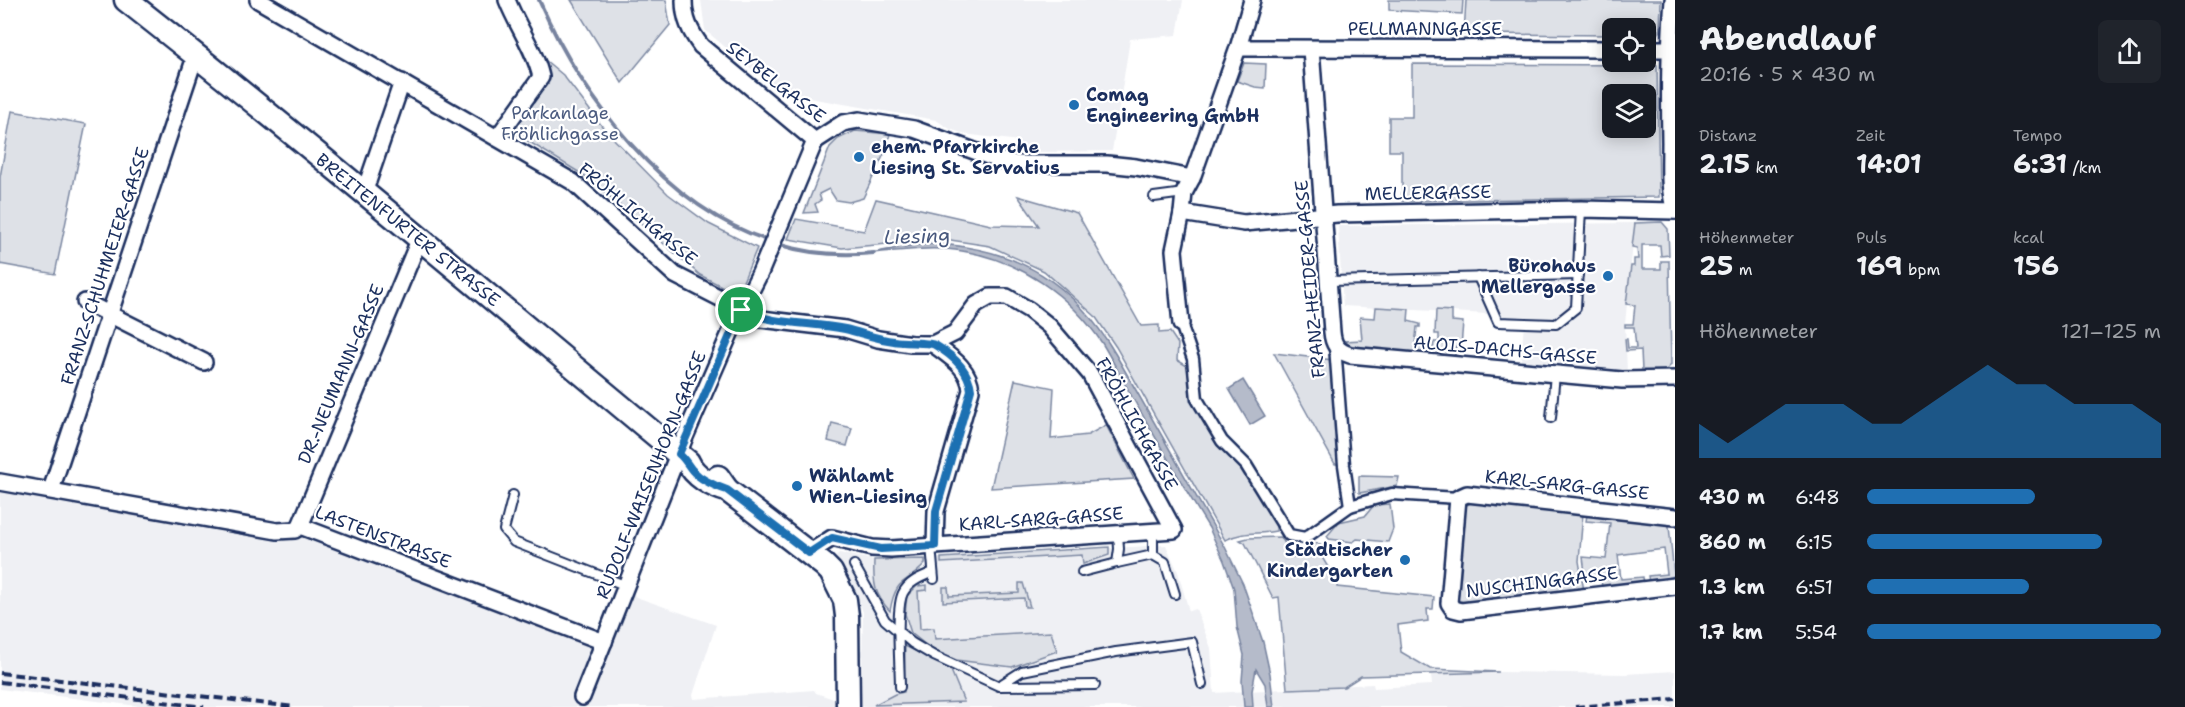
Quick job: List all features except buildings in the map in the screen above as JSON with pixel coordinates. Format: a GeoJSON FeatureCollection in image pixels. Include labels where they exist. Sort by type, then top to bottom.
{"type":"FeatureCollection","features":[{"type":"Feature","properties":{"kind":"main road","name":"BREITENFURTER STRASSE"},"geometry":{"type":"LineString","coordinates":[[126,0],[196,54],[684,458],[695,461],[719,478],[727,490],[809,553],[837,613],[847,627],[848,703]]}},
{"type":"Feature","properties":{"kind":"street","name":"FRÖHLICHGASSE"},"geometry":{"type":"LineString","coordinates":[[258,0],[573,182],[675,275],[761,319],[845,329],[878,339],[911,344],[933,344],[955,333],[976,305],[990,297],[1007,297],[1042,320],[1070,349],[1090,375],[1174,530]]}},
{"type":"Feature","properties":{"kind":"street"},"geometry":{"type":"LineString","coordinates":[[497,138],[541,77],[538,63],[507,0]]}},
{"type":"Feature","properties":{"kind":"street","name":"SEYBELGASSE"},"geometry":{"type":"LineString","coordinates":[[684,0],[684,15],[690,31],[701,46],[815,141],[843,123],[859,120],[914,129],[1016,164],[1107,164],[1192,178]]}},
{"type":"Feature","properties":{"kind":"street"},"geometry":{"type":"LineString","coordinates":[[1181,324],[1174,249],[1184,192],[1192,178],[1238,48],[1252,0]]}},
{"type":"Feature","properties":{"kind":"street"},"geometry":{"type":"LineString","coordinates":[[1673,0],[1671,196],[1675,211]]}},
{"type":"Feature","properties":{"kind":"street","name":"PELLMANNGASSE"},"geometry":{"type":"LineString","coordinates":[[1238,48],[1602,49]]}},
{"type":"Feature","properties":{"kind":"street","name":"FRANZ-HEIDER-GASSE"},"geometry":{"type":"LineString","coordinates":[[1311,48],[1330,280],[1332,332],[1350,506]]}},
{"type":"Feature","properties":{"kind":"street"},"geometry":{"type":"LineString","coordinates":[[1656,49],[1672,49]]}},
{"type":"Feature","properties":{"kind":"street","name":"FRANZ-SCHUHMEIER-GASSE"},"geometry":{"type":"LineString","coordinates":[[51,490],[196,54]]}},
{"type":"Feature","properties":{"kind":"street"},"geometry":{"type":"LineString","coordinates":[[364,193],[402,82]]}},
{"type":"Feature","properties":{"kind":"street","name":"RUDOLF-WAISENHORN-GASSE"},"geometry":{"type":"LineString","coordinates":[[582,698],[627,586],[684,458],[741,310],[761,270],[815,141]]}},
{"type":"Feature","properties":{"kind":"street","name":"MELLERGASSE"},"geometry":{"type":"LineString","coordinates":[[1182,213],[1244,223],[1324,215],[1581,210],[1675,211]]}},
{"type":"Feature","properties":{"kind":"street","name":"DR.-NEUMANN-GASSE"},"geometry":{"type":"LineString","coordinates":[[300,526],[420,238]]}},
{"type":"Feature","properties":{"kind":"street"},"geometry":{"type":"LineString","coordinates":[[85,302],[204,362]]}},
{"type":"Feature","properties":{"kind":"street","name":"KARL-SARG-GASSE"},"geometry":{"type":"LineString","coordinates":[[1181,324],[1193,359],[1197,399],[1222,441],[1246,465],[1289,535],[1305,538],[1350,506],[1392,494],[1458,498],[1467,494],[1675,517]]}},
{"type":"Feature","properties":{"kind":"street"},"geometry":{"type":"LineString","coordinates":[[933,344],[963,367],[968,374],[971,390],[936,511],[933,546]]}},
{"type":"Feature","properties":{"kind":"street","name":"ALOIS-DACHS-GASSE"},"geometry":{"type":"LineString","coordinates":[[1335,346],[1344,353],[1364,357],[1622,380],[1675,379]]}},
{"type":"Feature","properties":{"kind":"street","name":"LASTENSTRASSE"},"geometry":{"type":"LineString","coordinates":[[0,482],[278,531],[295,530],[300,526],[604,642]]}},
{"type":"Feature","properties":{"kind":"street","name":"NUSCHINGGASSE"},"geometry":{"type":"LineString","coordinates":[[1458,498],[1449,603],[1457,611],[1675,586]]}},
{"type":"Feature","properties":{"kind":"street","name":"KARL-SARG-GASSE"},"geometry":{"type":"LineString","coordinates":[[809,553],[832,538],[881,549],[1174,530]]}},
{"type":"Feature","properties":{"kind":"lane"},"geometry":{"type":"LineString","coordinates":[[1154,197],[1184,192]]}},
{"type":"Feature","properties":{"kind":"lane"},"geometry":{"type":"LineString","coordinates":[[1478,277],[1498,322],[1556,324],[1576,308],[1581,210]]}},
{"type":"Feature","properties":{"kind":"lane"},"geometry":{"type":"LineString","coordinates":[[1330,280],[1578,275]]}},
{"type":"Feature","properties":{"kind":"lane"},"geometry":{"type":"LineString","coordinates":[[1551,418],[1555,374]]}},
{"type":"Feature","properties":{"kind":"lane"},"geometry":{"type":"LineString","coordinates":[[513,495],[504,530],[514,542],[627,586]]}},
{"type":"Feature","properties":{"kind":"lane"},"geometry":{"type":"LineString","coordinates":[[1152,555],[1153,531]]}},
{"type":"Feature","properties":{"kind":"lane"},"geometry":{"type":"LineString","coordinates":[[1117,563],[1119,533]]}},
{"type":"Feature","properties":{"kind":"lane"},"geometry":{"type":"LineString","coordinates":[[900,687],[901,594],[910,583],[933,575],[933,546]]}},
{"type":"Feature","properties":{"kind":"lane"},"geometry":{"type":"LineString","coordinates":[[1082,572],[1152,555],[1165,562],[1175,594]]}},
{"type":"Feature","properties":{"kind":"lane"},"geometry":{"type":"LineString","coordinates":[[854,565],[885,620],[900,634],[934,656],[999,686],[1095,686]]}},
{"type":"Feature","properties":{"kind":"lane"},"geometry":{"type":"LineString","coordinates":[[999,686],[1022,671],[1116,652],[1192,642],[1202,684]]}},
{"type":"Feature","properties":{"kind":"shaded area"},"geometry":{"type":"Polygon","coordinates":[[[701,0],[1183,0],[1177,35],[1130,39],[1112,151],[1036,152],[1019,149],[1019,141],[964,134],[936,120],[786,94],[748,66],[749,56],[739,49],[730,51],[705,30],[701,0]]]}},
{"type":"Feature","properties":{"kind":"shaded area"},"geometry":{"type":"Polygon","coordinates":[[[1635,223],[1625,324],[1627,372],[1521,363],[1524,323],[1498,322],[1487,314],[1343,306],[1338,226],[1635,223]]]}},
{"type":"Feature","properties":{"kind":"shaded area"},"geometry":{"type":"Polygon","coordinates":[[[0,482],[302,529],[604,642],[627,586],[636,597],[716,625],[693,695],[694,699],[814,690],[816,693],[831,698],[861,699],[863,612],[852,584],[836,556],[839,553],[874,560],[873,581],[881,601],[907,624],[911,633],[931,649],[934,639],[920,629],[918,590],[927,589],[925,559],[1166,545],[1178,572],[1189,611],[1196,609],[1211,648],[1214,693],[1373,684],[1374,688],[1432,685],[1431,675],[1499,672],[1625,674],[1675,671],[1675,707],[146,707],[0,689],[0,482]]]}},
{"type":"Feature","properties":{"kind":"green space"},"geometry":{"type":"Polygon","coordinates":[[[571,0],[666,0],[670,25],[622,83],[571,0]]]}},
{"type":"Feature","properties":{"kind":"green space"},"geometry":{"type":"Polygon","coordinates":[[[1389,0],[1463,0],[1462,14],[1389,10],[1389,0]]]}},
{"type":"Feature","properties":{"kind":"green space"},"geometry":{"type":"Polygon","coordinates":[[[1466,0],[1661,0],[1660,32],[1656,35],[1656,18],[1602,18],[1602,35],[1464,34],[1466,0]]]}},
{"type":"Feature","properties":{"kind":"green space","name":"Parkanlage Fröhlichgasse"},"geometry":{"type":"Polygon","coordinates":[[[539,55],[563,75],[605,130],[668,194],[709,224],[757,248],[739,291],[733,292],[700,275],[595,182],[513,132],[549,80],[546,79],[539,55]]]}},
{"type":"Feature","properties":{"kind":"green space"},"geometry":{"type":"Polygon","coordinates":[[[1244,63],[1266,64],[1265,88],[1237,81],[1244,63]]]}},
{"type":"Feature","properties":{"kind":"green space"},"geometry":{"type":"Polygon","coordinates":[[[1412,64],[1602,65],[1602,72],[1656,72],[1657,65],[1659,197],[1402,201],[1402,151],[1389,151],[1389,117],[1412,117],[1412,64]]]}},
{"type":"Feature","properties":{"kind":"green space"},"geometry":{"type":"Polygon","coordinates":[[[12,111],[86,124],[55,274],[0,264],[0,177],[12,111]]]}},
{"type":"Feature","properties":{"kind":"green space"},"geometry":{"type":"Polygon","coordinates":[[[855,131],[890,134],[885,152],[863,198],[849,202],[836,200],[829,189],[819,194],[821,200],[815,204],[818,212],[804,213],[830,147],[838,139],[855,131]]]}},
{"type":"Feature","properties":{"kind":"green space"},"geometry":{"type":"Polygon","coordinates":[[[1018,196],[1077,213],[1141,326],[1159,325],[1159,333],[1170,332],[1178,344],[1177,360],[1187,366],[1192,400],[1219,446],[1242,467],[1276,522],[1276,531],[1246,534],[1225,540],[1116,347],[1095,316],[1044,271],[990,246],[944,239],[842,248],[788,239],[796,219],[864,231],[876,199],[991,225],[1039,226],[1018,196]]]}},
{"type":"Feature","properties":{"kind":"green space"},"geometry":{"type":"Polygon","coordinates":[[[1662,222],[1668,229],[1669,255],[1661,256],[1660,245],[1642,245],[1642,269],[1661,269],[1661,261],[1669,261],[1671,365],[1665,371],[1642,371],[1641,350],[1626,351],[1625,339],[1627,339],[1628,348],[1636,348],[1634,327],[1625,327],[1625,324],[1633,324],[1635,305],[1626,304],[1631,266],[1634,266],[1634,259],[1638,259],[1637,248],[1632,247],[1635,223],[1662,222]]]}},
{"type":"Feature","properties":{"kind":"green space"},"geometry":{"type":"Polygon","coordinates":[[[1376,307],[1409,309],[1408,321],[1420,324],[1420,327],[1417,327],[1415,346],[1433,348],[1434,342],[1439,342],[1439,334],[1435,334],[1436,310],[1452,311],[1452,321],[1463,322],[1461,347],[1455,347],[1455,357],[1352,347],[1345,341],[1362,340],[1360,317],[1375,318],[1376,307]]]}},
{"type":"Feature","properties":{"kind":"green space"},"geometry":{"type":"Polygon","coordinates":[[[1274,353],[1333,360],[1340,464],[1335,464],[1274,353]]]}},
{"type":"Feature","properties":{"kind":"green space"},"geometry":{"type":"Polygon","coordinates":[[[1015,380],[1054,388],[1051,439],[1088,435],[1106,425],[1134,479],[991,488],[1015,380]]]}},
{"type":"Feature","properties":{"kind":"green space"},"geometry":{"type":"Polygon","coordinates":[[[832,423],[852,428],[847,446],[828,441],[832,423]]]}},
{"type":"Feature","properties":{"kind":"green space"},"geometry":{"type":"Polygon","coordinates":[[[1359,476],[1399,477],[1397,486],[1359,493],[1359,476]]]}},
{"type":"Feature","properties":{"kind":"green space"},"geometry":{"type":"Polygon","coordinates":[[[1470,503],[1583,513],[1579,561],[1584,591],[1462,606],[1455,600],[1463,508],[1470,503]]]}},
{"type":"Feature","properties":{"kind":"green space"},"geometry":{"type":"Polygon","coordinates":[[[1390,504],[1393,529],[1388,542],[1357,539],[1353,542],[1329,539],[1327,536],[1339,522],[1365,516],[1374,505],[1390,504]]]}},
{"type":"Feature","properties":{"kind":"green space"},"geometry":{"type":"Polygon","coordinates":[[[1587,515],[1657,522],[1669,526],[1674,575],[1670,580],[1649,583],[1648,576],[1667,574],[1664,549],[1618,555],[1621,579],[1643,577],[1644,585],[1602,588],[1601,579],[1586,581],[1583,557],[1606,559],[1610,523],[1586,521],[1587,515]]]}},
{"type":"Feature","properties":{"kind":"green space"},"geometry":{"type":"Polygon","coordinates":[[[1281,537],[1293,557],[1317,543],[1326,548],[1323,559],[1329,569],[1338,570],[1337,587],[1434,597],[1433,609],[1427,609],[1428,621],[1398,625],[1401,652],[1430,669],[1499,672],[1361,676],[1344,687],[1287,689],[1279,597],[1273,598],[1245,543],[1240,540],[1281,537]]]}},
{"type":"Feature","properties":{"kind":"green space"},"geometry":{"type":"Polygon","coordinates":[[[1109,547],[1109,555],[1083,564],[1082,555],[941,563],[941,558],[1109,547]]]}},
{"type":"Feature","properties":{"kind":"green space"},"geometry":{"type":"Polygon","coordinates":[[[925,559],[925,564],[919,571],[895,591],[890,611],[876,588],[874,560],[925,559]]]}},
{"type":"Feature","properties":{"kind":"green space"},"geometry":{"type":"Polygon","coordinates":[[[1019,583],[1023,583],[1030,607],[1025,607],[1024,598],[943,602],[943,587],[948,587],[949,596],[1019,593],[1019,583]]]}},
{"type":"Feature","properties":{"kind":"green space"},"geometry":{"type":"Polygon","coordinates":[[[927,585],[927,590],[918,591],[920,629],[934,628],[935,639],[1051,632],[1057,651],[1012,667],[956,660],[931,649],[911,633],[905,614],[907,596],[917,586],[927,585]]]}},
{"type":"Feature","properties":{"kind":"green space"},"geometry":{"type":"Polygon","coordinates":[[[905,646],[950,668],[964,702],[874,705],[904,692],[905,646]]]}},
{"type":"Feature","properties":{"kind":"water"},"geometry":{"type":"Polygon","coordinates":[[[936,244],[993,253],[1041,274],[1082,308],[1100,330],[1225,547],[1243,584],[1263,642],[1274,707],[1268,707],[1265,684],[1256,669],[1252,691],[1253,707],[1244,707],[1242,681],[1244,655],[1237,627],[1234,589],[1224,561],[1209,528],[1102,343],[1075,310],[1059,295],[1023,271],[1003,262],[962,251],[939,249],[871,253],[914,245],[936,244]]]}},
{"type":"Feature","properties":{"kind":"water"},"geometry":{"type":"Polygon","coordinates":[[[1243,380],[1265,416],[1250,425],[1229,389],[1243,380]]]}},
{"type":"Feature","properties":{"kind":"waterway","name":"Liesing"},"geometry":{"type":"LineString","coordinates":[[539,0],[578,74],[631,144],[662,176],[696,203],[732,225],[770,241]]}},
{"type":"Feature","properties":{"kind":"waterway","name":"Liesing"},"geometry":{"type":"LineString","coordinates":[[777,244],[825,253],[874,253]]}},
{"type":"Feature","properties":{"kind":"railway"},"geometry":{"type":"LineString","coordinates":[[0,673],[294,707]]}},
{"type":"Feature","properties":{"kind":"railway"},"geometry":{"type":"LineString","coordinates":[[0,682],[204,707]]}},
{"type":"Feature","properties":{"kind":"railway"},"geometry":{"type":"LineString","coordinates":[[1575,707],[1675,699]]}},
{"type":"Feature","properties":{"kind":"place","name":"Comag Engineering GmbH"},"geometry":{"type":"Point","coordinates":[1074,105]}},
{"type":"Feature","properties":{"kind":"place","name":"ehem. Pfarrkirche Liesing St. Servatius"},"geometry":{"type":"Point","coordinates":[859,157]}},
{"type":"Feature","properties":{"kind":"place","name":"Bürohaus Mellergasse"},"geometry":{"type":"Point","coordinates":[1608,276]}},
{"type":"Feature","properties":{"kind":"place","name":"Wählamt Wien-Liesing"},"geometry":{"type":"Point","coordinates":[797,486]}},
{"type":"Feature","properties":{"kind":"place","name":"Städtischer Kindergarten"},"geometry":{"type":"Point","coordinates":[1405,560]}},
{"type":"Feature","properties":{"kind":"route"},"geometry":{"type":"LineString","coordinates":[[741,310],[761,319],[845,329],[878,339],[911,344],[933,344],[963,367],[968,374],[971,390],[936,511],[935,546],[881,549],[832,538],[809,553],[727,490],[714,486],[692,469],[679,454],[741,310]]}}]}
